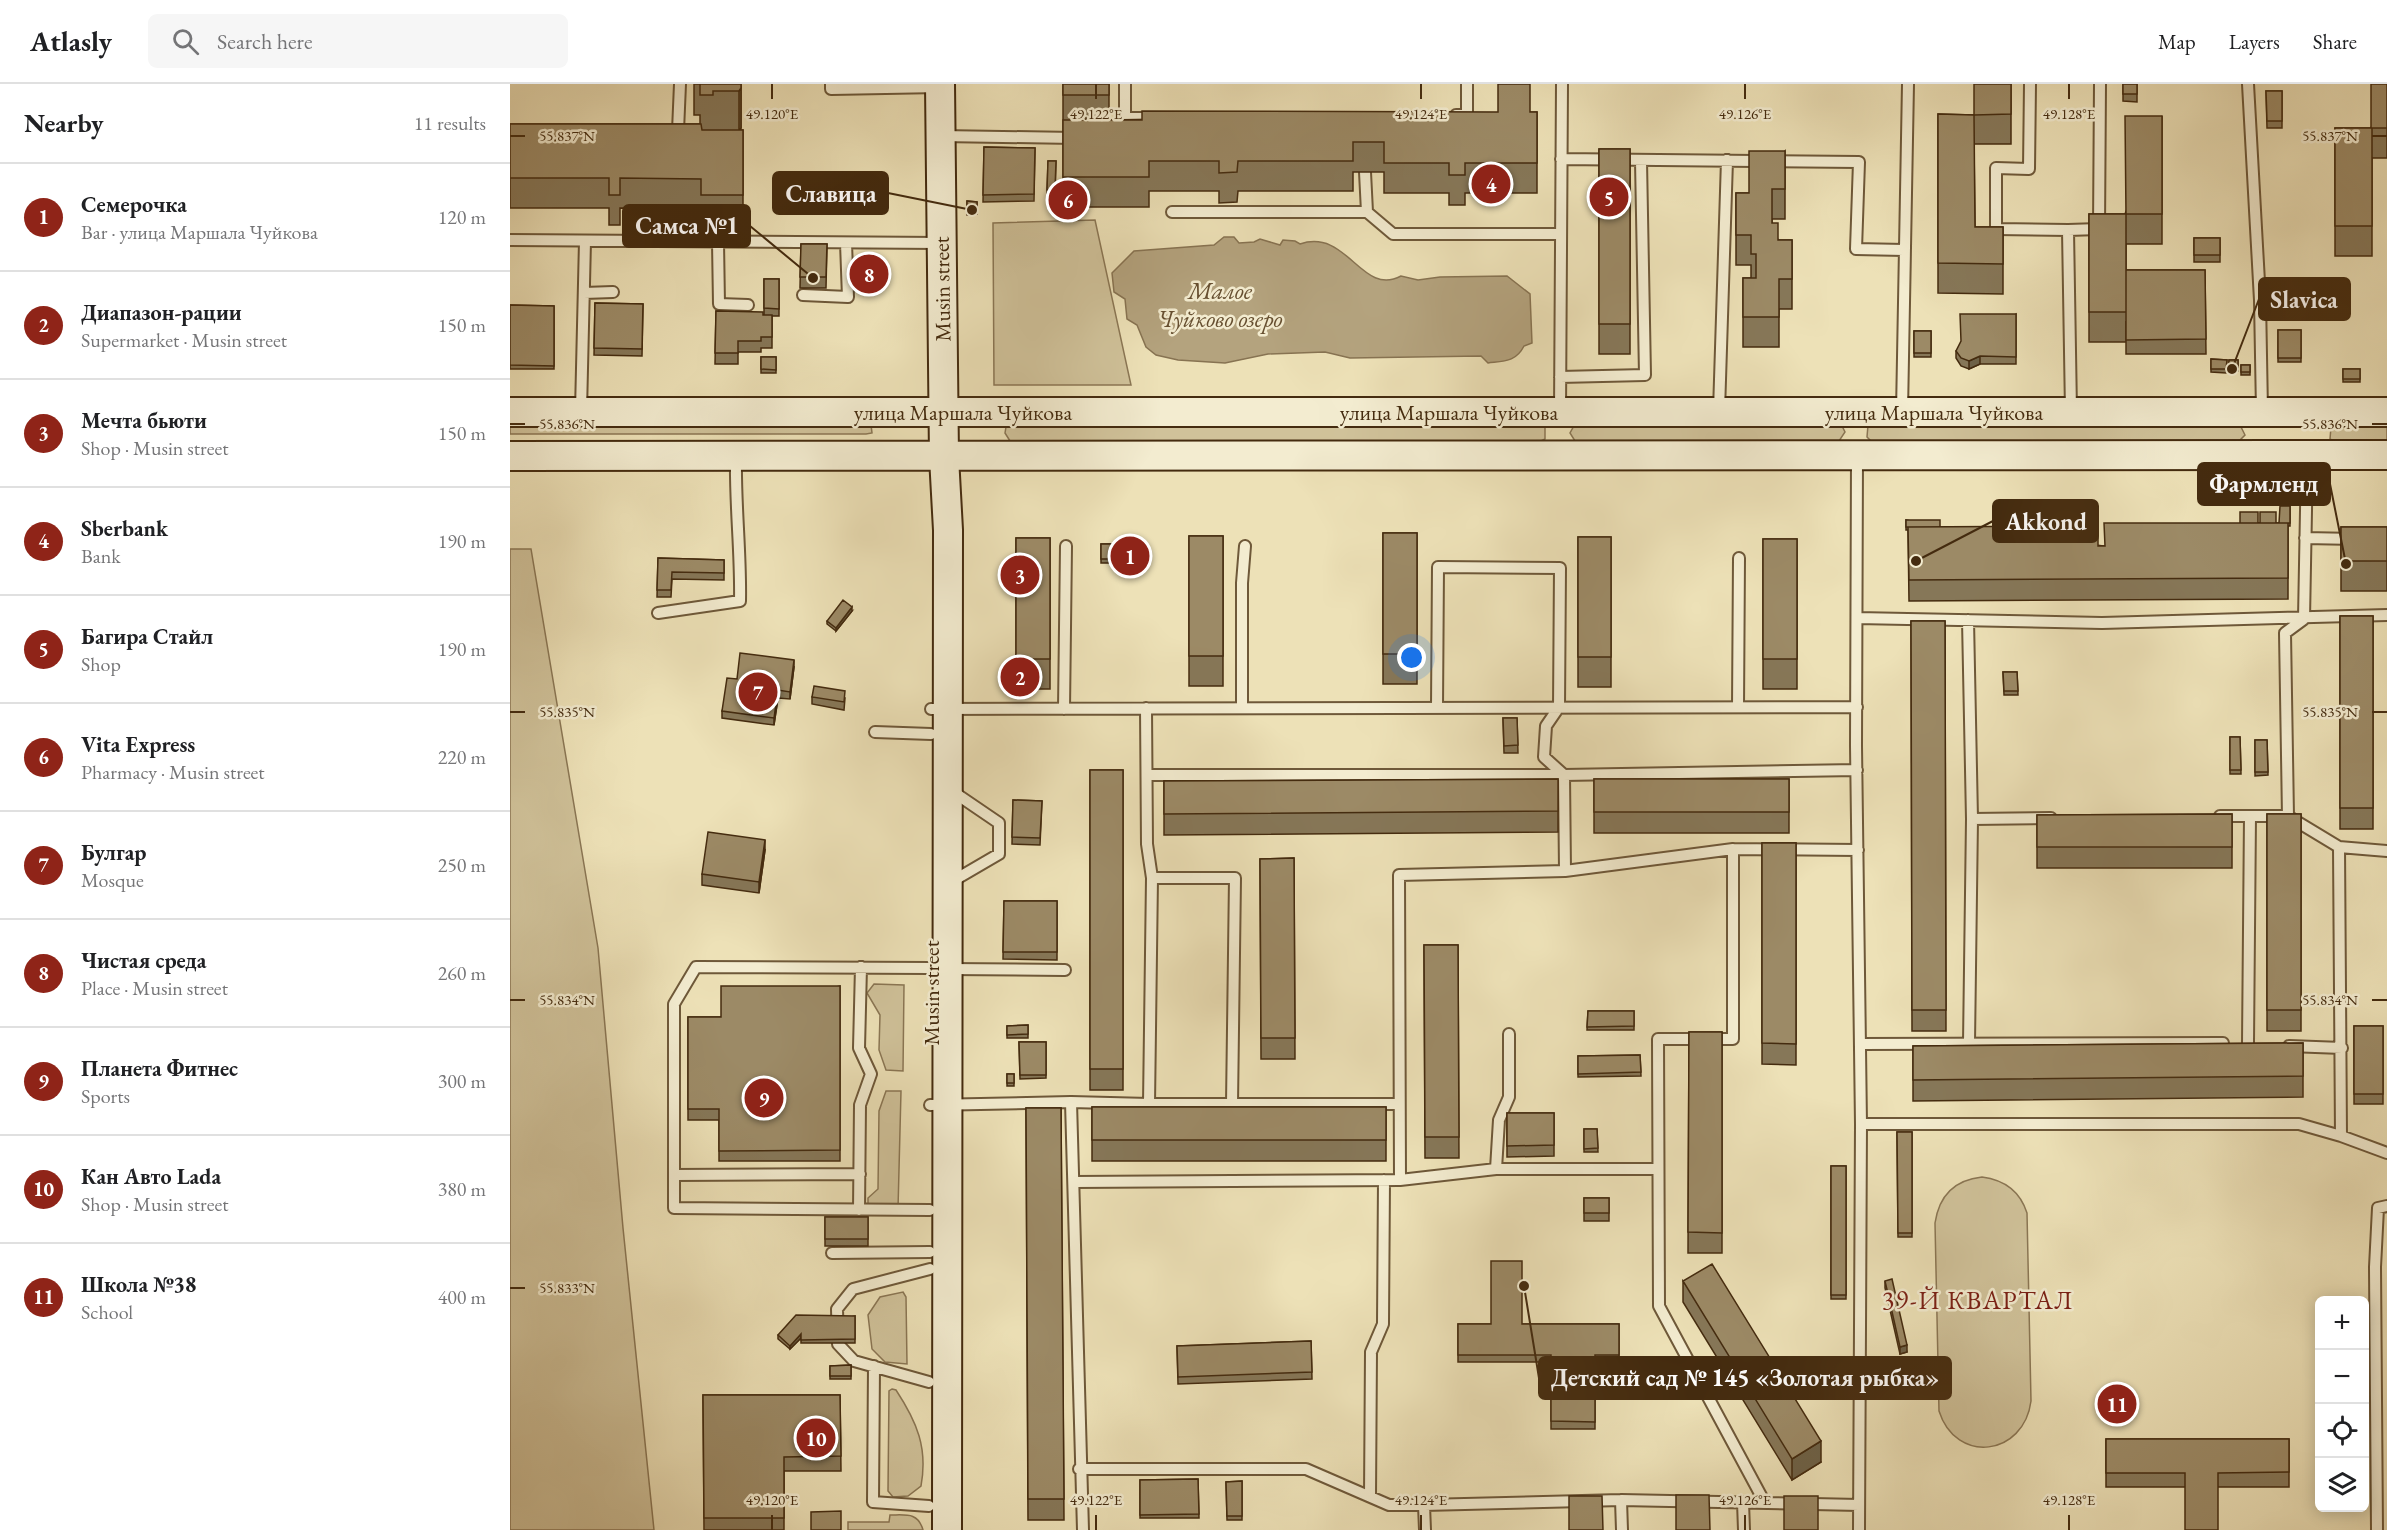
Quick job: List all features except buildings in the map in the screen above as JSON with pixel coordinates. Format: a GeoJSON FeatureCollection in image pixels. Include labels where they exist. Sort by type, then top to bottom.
{"type":"FeatureCollection","features":[{"type":"Feature","properties":{"kind":"main road","name":"Musin street"},"geometry":{"type":"LineString","coordinates":[[940,86],[944,457],[931,531],[937,718],[939,1105],[947,1530]]}},
{"type":"Feature","properties":{"kind":"main road"},"geometry":{"type":"LineString","coordinates":[[2261,456],[2262,411]]}},
{"type":"Feature","properties":{"kind":"main road","name":"улица Маршала Чуйкова"},"geometry":{"type":"LineString","coordinates":[[510,412],[2387,412]]}},
{"type":"Feature","properties":{"kind":"main road"},"geometry":{"type":"LineString","coordinates":[[1001,457],[996,430],[998,422],[1007,412]]}},
{"type":"Feature","properties":{"kind":"main road"},"geometry":{"type":"LineString","coordinates":[[1559,456],[1560,412]]}},
{"type":"Feature","properties":{"kind":"main road"},"geometry":{"type":"LineString","coordinates":[[1857,412],[1857,455]]}},
{"type":"Feature","properties":{"kind":"main road"},"geometry":{"type":"LineString","coordinates":[[2306,412],[2307,456]]}},
{"type":"Feature","properties":{"kind":"main road","name":"улица Маршала Чуйкова"},"geometry":{"type":"LineString","coordinates":[[510,456],[2387,455]]}},
{"type":"Feature","properties":{"kind":"main road","name":"Musin street"},"geometry":{"type":"LineString","coordinates":[[937,718],[949,789],[948,883],[940,968]]}},
{"type":"Feature","properties":{"kind":"main road","name":"Musin street"},"geometry":{"type":"LineString","coordinates":[[929,1518],[930,1210],[939,1105]]}},
{"type":"Feature","properties":{"kind":"lane"},"geometry":{"type":"LineString","coordinates":[[656,131],[678,131],[680,84]]}},
{"type":"Feature","properties":{"kind":"lane"},"geometry":{"type":"LineString","coordinates":[[831,84],[831,89],[940,86]]}},
{"type":"Feature","properties":{"kind":"lane"},"geometry":{"type":"LineString","coordinates":[[1125,84],[1125,124],[1173,118]]}},
{"type":"Feature","properties":{"kind":"lane"},"geometry":{"type":"LineString","coordinates":[[1444,116],[1467,115],[1467,84]]}},
{"type":"Feature","properties":{"kind":"lane"},"geometry":{"type":"LineString","coordinates":[[1560,412],[1562,84]]}},
{"type":"Feature","properties":{"kind":"lane"},"geometry":{"type":"LineString","coordinates":[[1902,412],[1908,84]]}},
{"type":"Feature","properties":{"kind":"lane"},"geometry":{"type":"LineString","coordinates":[[2030,84],[2029,169],[1996,168],[1996,230],[2099,229],[2100,84]]}},
{"type":"Feature","properties":{"kind":"lane"},"geometry":{"type":"LineString","coordinates":[[2248,84],[2260,300],[2262,411]]}},
{"type":"Feature","properties":{"kind":"lane"},"geometry":{"type":"LineString","coordinates":[[940,136],[1083,139]]}},
{"type":"Feature","properties":{"kind":"lane"},"geometry":{"type":"LineString","coordinates":[[1562,159],[1859,162],[1856,249],[1904,250]]}},
{"type":"Feature","properties":{"kind":"lane"},"geometry":{"type":"LineString","coordinates":[[1719,413],[1726,160]]}},
{"type":"Feature","properties":{"kind":"lane"},"geometry":{"type":"LineString","coordinates":[[1560,377],[1645,375],[1641,161]]}},
{"type":"Feature","properties":{"kind":"lane"},"geometry":{"type":"LineString","coordinates":[[1365,172],[1367,212]]}},
{"type":"Feature","properties":{"kind":"lane"},"geometry":{"type":"LineString","coordinates":[[1172,212],[1367,212],[1393,234],[1561,234]]}},
{"type":"Feature","properties":{"kind":"lane"},"geometry":{"type":"LineString","coordinates":[[2068,230],[2071,411]]}},
{"type":"Feature","properties":{"kind":"lane"},"geometry":{"type":"LineString","coordinates":[[510,240],[941,243]]}},
{"type":"Feature","properties":{"kind":"lane"},"geometry":{"type":"LineString","coordinates":[[581,412],[585,241]]}},
{"type":"Feature","properties":{"kind":"lane"},"geometry":{"type":"LineString","coordinates":[[718,242],[719,304],[748,305]]}},
{"type":"Feature","properties":{"kind":"lane"},"geometry":{"type":"LineString","coordinates":[[803,296],[848,297],[846,243]]}},
{"type":"Feature","properties":{"kind":"lane"},"geometry":{"type":"LineString","coordinates":[[584,293],[613,292]]}},
{"type":"Feature","properties":{"kind":"lane"},"geometry":{"type":"LineString","coordinates":[[2260,300],[2289,299]]}},
{"type":"Feature","properties":{"kind":"lane"},"geometry":{"type":"LineString","coordinates":[[1857,455],[1857,770],[1861,1124],[1859,1530]]}},
{"type":"Feature","properties":{"kind":"lane"},"geometry":{"type":"LineString","coordinates":[[658,613],[740,601],[740,566],[735,504],[736,456]]}},
{"type":"Feature","properties":{"kind":"lane"},"geometry":{"type":"LineString","coordinates":[[2304,619],[2307,456]]}},
{"type":"Feature","properties":{"kind":"lane"},"geometry":{"type":"LineString","coordinates":[[2305,538],[2364,539]]}},
{"type":"Feature","properties":{"kind":"lane"},"geometry":{"type":"LineString","coordinates":[[1064,709],[1066,546]]}},
{"type":"Feature","properties":{"kind":"lane"},"geometry":{"type":"LineString","coordinates":[[1242,708],[1242,584],[1245,546]]}},
{"type":"Feature","properties":{"kind":"lane"},"geometry":{"type":"LineString","coordinates":[[1738,707],[1739,558]]}},
{"type":"Feature","properties":{"kind":"lane"},"geometry":{"type":"LineString","coordinates":[[1437,707],[1438,567],[1560,568],[1559,707],[1546,726],[1544,757],[1564,775],[1565,871]]}},
{"type":"Feature","properties":{"kind":"lane"},"geometry":{"type":"LineString","coordinates":[[1857,618],[2102,623],[2387,615]]}},
{"type":"Feature","properties":{"kind":"lane"},"geometry":{"type":"LineString","coordinates":[[2288,816],[2285,633],[2304,619]]}},
{"type":"Feature","properties":{"kind":"lane"},"geometry":{"type":"LineString","coordinates":[[1968,620],[1972,819],[1969,1043]]}},
{"type":"Feature","properties":{"kind":"lane"},"geometry":{"type":"LineString","coordinates":[[875,732],[937,718],[1064,709],[1857,707]]}},
{"type":"Feature","properties":{"kind":"lane"},"geometry":{"type":"LineString","coordinates":[[1146,708],[1147,844],[1152,878],[1149,1104]]}},
{"type":"Feature","properties":{"kind":"lane"},"geometry":{"type":"LineString","coordinates":[[1147,775],[1564,775],[1857,770]]}},
{"type":"Feature","properties":{"kind":"lane"},"geometry":{"type":"LineString","coordinates":[[948,883],[999,854],[999,823],[949,789]]}},
{"type":"Feature","properties":{"kind":"lane"},"geometry":{"type":"LineString","coordinates":[[2203,816],[2288,816],[2339,847],[2387,851]]}},
{"type":"Feature","properties":{"kind":"lane"},"geometry":{"type":"LineString","coordinates":[[2248,1044],[2250,816]]}},
{"type":"Feature","properties":{"kind":"lane"},"geometry":{"type":"LineString","coordinates":[[1972,819],[2064,818]]}},
{"type":"Feature","properties":{"kind":"lane"},"geometry":{"type":"LineString","coordinates":[[2339,847],[2341,1136]]}},
{"type":"Feature","properties":{"kind":"lane"},"geometry":{"type":"LineString","coordinates":[[1400,1180],[1399,875],[1565,871],[1733,849],[1858,850]]}},
{"type":"Feature","properties":{"kind":"lane"},"geometry":{"type":"LineString","coordinates":[[1733,849],[1733,1039],[1658,1039],[1659,1306],[1765,1503]]}},
{"type":"Feature","properties":{"kind":"lane"},"geometry":{"type":"LineString","coordinates":[[1152,878],[1235,878],[1232,1104]]}},
{"type":"Feature","properties":{"kind":"lane"},"geometry":{"type":"LineString","coordinates":[[859,1210],[860,1105],[871,1074],[859,1048],[861,967]]}},
{"type":"Feature","properties":{"kind":"lane"},"geometry":{"type":"LineString","coordinates":[[930,1210],[674,1208],[674,1004],[696,968],[861,967],[1065,970]]}},
{"type":"Feature","properties":{"kind":"lane"},"geometry":{"type":"LineString","coordinates":[[1496,1169],[1499,1120],[1509,1097],[1509,1034]]}},
{"type":"Feature","properties":{"kind":"lane"},"geometry":{"type":"LineString","coordinates":[[1860,1044],[2266,1044],[2342,1048]]}},
{"type":"Feature","properties":{"kind":"lane"},"geometry":{"type":"LineString","coordinates":[[939,1105],[1071,1102],[1398,1104]]}},
{"type":"Feature","properties":{"kind":"lane"},"geometry":{"type":"LineString","coordinates":[[1071,1102],[1079,1469],[1083,1530]]}},
{"type":"Feature","properties":{"kind":"lane"},"geometry":{"type":"LineString","coordinates":[[1861,1124],[2299,1124],[2341,1136],[2369,1149],[2387,1153]]}},
{"type":"Feature","properties":{"kind":"lane"},"geometry":{"type":"LineString","coordinates":[[1074,1182],[1400,1180],[1496,1169],[1658,1169]]}},
{"type":"Feature","properties":{"kind":"lane"},"geometry":{"type":"LineString","coordinates":[[674,1174],[860,1174]]}},
{"type":"Feature","properties":{"kind":"lane"},"geometry":{"type":"LineString","coordinates":[[1370,1496],[1371,1352],[1383,1324],[1384,1180]]}},
{"type":"Feature","properties":{"kind":"lane"},"geometry":{"type":"LineString","coordinates":[[2377,1530],[2382,1498],[2375,1267],[2378,1208],[2387,1206]]}},
{"type":"Feature","properties":{"kind":"lane"},"geometry":{"type":"LineString","coordinates":[[832,1253],[930,1261]]}},
{"type":"Feature","properties":{"kind":"lane"},"geometry":{"type":"LineString","coordinates":[[929,1382],[854,1361],[838,1344],[837,1309],[853,1289],[930,1261]]}},
{"type":"Feature","properties":{"kind":"lane"},"geometry":{"type":"LineString","coordinates":[[874,1366],[873,1502],[929,1518]]}},
{"type":"Feature","properties":{"kind":"lane"},"geometry":{"type":"LineString","coordinates":[[1079,1469],[1306,1469],[1389,1505],[1622,1500],[1859,1505]]}},
{"type":"Feature","properties":{"kind":"lane"},"geometry":{"type":"LineString","coordinates":[[1622,1500],[1622,1530]]}},
{"type":"Feature","properties":{"kind":"lane"},"geometry":{"type":"LineString","coordinates":[[1743,1502],[1744,1530]]}},
{"type":"Feature","properties":{"kind":"lane"},"geometry":{"type":"LineString","coordinates":[[1425,1505],[1425,1530]]}},
{"type":"Feature","properties":{"kind":"shaded area"},"geometry":{"type":"Polygon","coordinates":[[[1095,220],[1131,385],[994,385],[993,223],[1095,220]]]}},
{"type":"Feature","properties":{"kind":"shaded area"},"geometry":{"type":"Polygon","coordinates":[[[510,424],[871,425],[872,433],[510,434],[510,424]]]}},
{"type":"Feature","properties":{"kind":"shaded area"},"geometry":{"type":"Polygon","coordinates":[[[1011,424],[1545,426],[1545,439],[1541,441],[1010,441],[1005,433],[1006,427],[1011,424]]]}},
{"type":"Feature","properties":{"kind":"shaded area"},"geometry":{"type":"Polygon","coordinates":[[[1575,424],[1842,426],[1845,432],[1839,441],[1575,441],[1570,433],[1575,424]]]}},
{"type":"Feature","properties":{"kind":"shaded area"},"geometry":{"type":"Polygon","coordinates":[[[1868,425],[2240,425],[2245,435],[2239,441],[1871,441],[1867,437],[1868,425]]]}},
{"type":"Feature","properties":{"kind":"shaded area"},"geometry":{"type":"Polygon","coordinates":[[[2336,425],[2387,425],[2387,442],[2335,442],[2330,439],[2331,427],[2336,425]]]}},
{"type":"Feature","properties":{"kind":"shaded area"},"geometry":{"type":"Polygon","coordinates":[[[510,549],[531,549],[598,948],[623,1228],[654,1530],[510,1530],[510,549]]]}},
{"type":"Feature","properties":{"kind":"shaded area"},"geometry":{"type":"Polygon","coordinates":[[[874,984],[904,985],[903,1071],[886,1070],[879,1050],[880,1015],[867,993],[874,984]]]}},
{"type":"Feature","properties":{"kind":"shaded area"},"geometry":{"type":"Polygon","coordinates":[[[886,1091],[901,1091],[898,1209],[868,1205],[868,1198],[878,1189],[879,1111],[886,1091]]]}},
{"type":"Feature","properties":{"kind":"shaded area"},"geometry":{"type":"Polygon","coordinates":[[[1982,1177],[1998,1181],[2010,1188],[2016,1193],[2027,1213],[2031,1401],[2026,1419],[2016,1433],[2003,1443],[1989,1447],[1974,1446],[1960,1440],[1948,1428],[1939,1411],[1935,1223],[1940,1205],[1950,1191],[1963,1182],[1982,1177]]]}},
{"type":"Feature","properties":{"kind":"shaded area"},"geometry":{"type":"Polygon","coordinates":[[[903,1292],[906,1297],[907,1364],[885,1362],[872,1349],[868,1315],[880,1297],[903,1292]]]}},
{"type":"Feature","properties":{"kind":"shaded area"},"geometry":{"type":"Polygon","coordinates":[[[896,1390],[910,1413],[922,1447],[921,1486],[908,1496],[893,1497],[888,1491],[889,1391],[896,1390]]]}},
{"type":"Feature","properties":{"kind":"shaded area"},"geometry":{"type":"Polygon","coordinates":[[[890,1515],[915,1517],[923,1530],[848,1530],[848,1522],[889,1522],[890,1515]]]}},
{"type":"Feature","properties":{"kind":"water","name":"Малое Чуйково озеро"},"geometry":{"type":"Polygon","coordinates":[[[1224,237],[1234,237],[1239,243],[1254,242],[1260,239],[1280,245],[1283,240],[1300,244],[1316,242],[1330,245],[1375,278],[1387,280],[1401,276],[1418,280],[1440,277],[1507,276],[1530,294],[1532,343],[1524,346],[1513,358],[1488,363],[1481,356],[1350,358],[1325,352],[1268,354],[1225,363],[1178,360],[1156,355],[1146,347],[1137,325],[1127,319],[1125,299],[1114,292],[1112,273],[1134,251],[1214,245],[1224,237]]]}},
{"type":"Feature","properties":{"kind":"place","name":"Sberbank"},"geometry":{"type":"Point","coordinates":[1491,184]}},
{"type":"Feature","properties":{"kind":"place","name":"Багира Стайл"},"geometry":{"type":"Point","coordinates":[1609,197]}},
{"type":"Feature","properties":{"kind":"place","name":"Vita Express"},"geometry":{"type":"Point","coordinates":[1068,200]}},
{"type":"Feature","properties":{"kind":"place","name":"Славица"},"geometry":{"type":"Point","coordinates":[972,210]}},
{"type":"Feature","properties":{"kind":"place","name":"Чистая среда"},"geometry":{"type":"Point","coordinates":[869,274]}},
{"type":"Feature","properties":{"kind":"place","name":"Самса №1"},"geometry":{"type":"Point","coordinates":[813,278]}},
{"type":"Feature","properties":{"kind":"place","name":"Slavica"},"geometry":{"type":"Point","coordinates":[2232,369]}},
{"type":"Feature","properties":{"kind":"place","name":"Семерочка"},"geometry":{"type":"Point","coordinates":[1130,556]}},
{"type":"Feature","properties":{"kind":"place","name":"Akkond"},"geometry":{"type":"Point","coordinates":[1916,561]}},
{"type":"Feature","properties":{"kind":"place","name":"Фармленд"},"geometry":{"type":"Point","coordinates":[2346,564]}},
{"type":"Feature","properties":{"kind":"place","name":"Мечта бьюти"},"geometry":{"type":"Point","coordinates":[1020,575]}},
{"type":"Feature","properties":{"kind":"place","name":"Диапазон-рации"},"geometry":{"type":"Point","coordinates":[1020,677]}},
{"type":"Feature","properties":{"kind":"place","name":"Булгар"},"geometry":{"type":"Point","coordinates":[758,692]}},
{"type":"Feature","properties":{"kind":"place","name":"Планета Фитнес"},"geometry":{"type":"Point","coordinates":[764,1098]}},
{"type":"Feature","properties":{"kind":"place","name":"Детский сад № 145 «Золотая рыбка»"},"geometry":{"type":"Point","coordinates":[1524,1286]}},
{"type":"Feature","properties":{"kind":"place","name":"Школа №38"},"geometry":{"type":"Point","coordinates":[2117,1404]}},
{"type":"Feature","properties":{"kind":"place","name":"Кан Авто Lada"},"geometry":{"type":"Point","coordinates":[816,1438]}},
{"type":"Feature","properties":{"kind":"district","name":"39-Й КВАРТАЛ"},"geometry":{"type":"Point","coordinates":[1978,1300]}}]}
